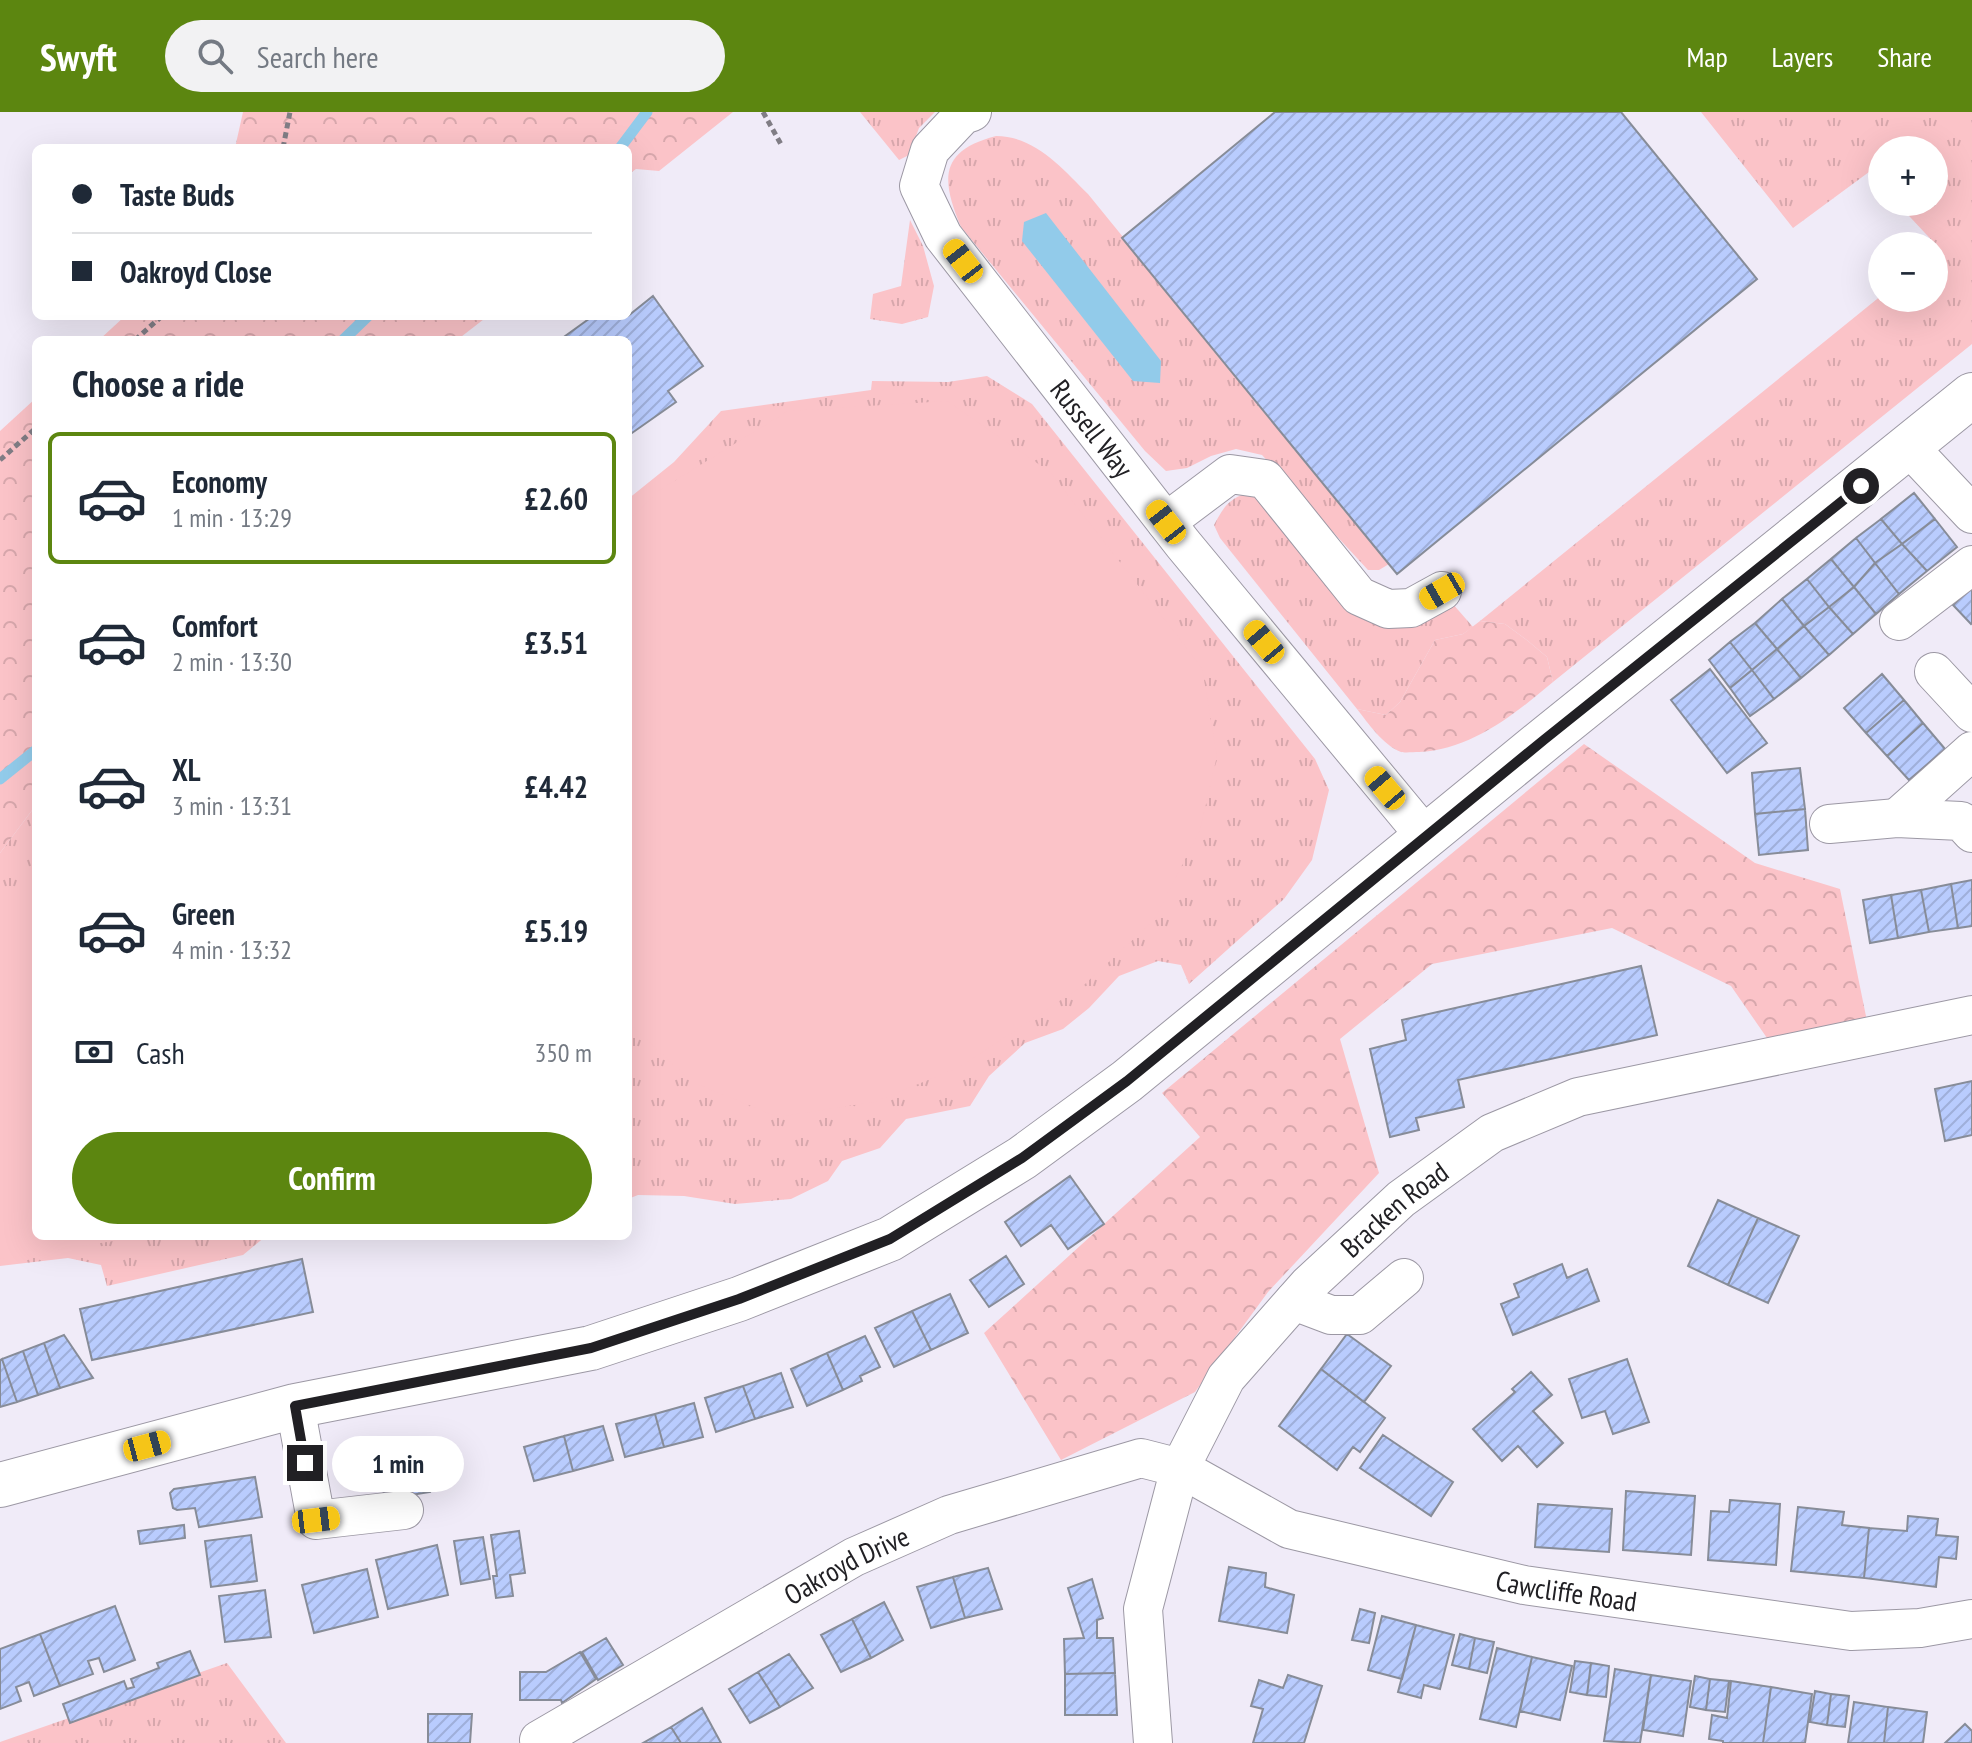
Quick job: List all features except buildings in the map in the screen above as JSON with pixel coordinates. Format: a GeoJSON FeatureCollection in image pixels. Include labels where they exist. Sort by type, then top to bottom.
{"type":"FeatureCollection","features":[{"type":"Feature","properties":{"kind":"main road"},"geometry":{"type":"LineString","coordinates":[[0,1485],[295,1406],[591,1348],[739,1299],[890,1239],[1022,1158],[1127,1081],[1972,395]]}},
{"type":"Feature","properties":{"kind":"street","name":"Russell Way"},"geometry":{"type":"LineString","coordinates":[[968,114],[930,150],[919,186],[943,236],[1166,522],[1426,837]]}},
{"type":"Feature","properties":{"kind":"street"},"geometry":{"type":"LineString","coordinates":[[1909,447],[1972,514]]}},
{"type":"Feature","properties":{"kind":"street"},"geometry":{"type":"LineString","coordinates":[[1166,522],[1230,474],[1265,479],[1359,596],[1388,609],[1411,608],[1442,591]]}},
{"type":"Feature","properties":{"kind":"street"},"geometry":{"type":"LineString","coordinates":[[1899,621],[1972,565]]}},
{"type":"Feature","properties":{"kind":"street"},"geometry":{"type":"LineString","coordinates":[[1934,672],[1972,713]]}},
{"type":"Feature","properties":{"kind":"street"},"geometry":{"type":"LineString","coordinates":[[1897,818],[1972,751]]}},
{"type":"Feature","properties":{"kind":"street"},"geometry":{"type":"LineString","coordinates":[[1829,824],[1897,818],[1961,821],[1972,833]]}},
{"type":"Feature","properties":{"kind":"street","name":"Bracken Road"},"geometry":{"type":"LineString","coordinates":[[1153,1743],[1143,1609],[1180,1468],[1226,1378],[1294,1301],[1401,1199],[1492,1133],[1578,1097],[1972,1015]]}},
{"type":"Feature","properties":{"kind":"street"},"geometry":{"type":"LineString","coordinates":[[1294,1301],[1331,1315],[1360,1315],[1404,1278]]}},
{"type":"Feature","properties":{"kind":"street"},"geometry":{"type":"LineString","coordinates":[[295,1406],[316,1520],[404,1510]]}},
{"type":"Feature","properties":{"kind":"street","name":"Oakroyd Drive"},"geometry":{"type":"LineString","coordinates":[[539,1740],[854,1557],[949,1515],[1141,1458],[1180,1468]]}},
{"type":"Feature","properties":{"kind":"street","name":"Cawcliffe Road"},"geometry":{"type":"LineString","coordinates":[[1180,1468],[1289,1529],[1524,1585],[1851,1631],[1920,1628],[1972,1619]]}},
{"type":"Feature","properties":{"kind":"path"},"geometry":{"type":"LineString","coordinates":[[284,144],[290,112]]}},
{"type":"Feature","properties":{"kind":"path"},"geometry":{"type":"LineString","coordinates":[[763,112],[782,146]]}},
{"type":"Feature","properties":{"kind":"path"},"geometry":{"type":"LineString","coordinates":[[140,336],[158,320]]}},
{"type":"Feature","properties":{"kind":"path"},"geometry":{"type":"LineString","coordinates":[[0,460],[32,432]]}},
{"type":"Feature","properties":{"kind":"green space"},"geometry":{"type":"Polygon","coordinates":[[[243,112],[733,112],[659,171],[636,169],[632,172],[632,144],[236,144],[243,112]]]}},
{"type":"Feature","properties":{"kind":"green space"},"geometry":{"type":"Polygon","coordinates":[[[860,112],[935,112],[919,128],[909,155],[899,160],[860,112]]]}},
{"type":"Feature","properties":{"kind":"green space"},"geometry":{"type":"Polygon","coordinates":[[[1701,112],[1972,112],[1972,344],[1553,682],[1547,657],[1528,641],[1505,624],[1480,621],[1868,306],[1868,312],[1948,312],[1948,232],[1924,232],[1909,216],[1948,216],[1948,136],[1868,136],[1868,173],[1793,228],[1701,112]]]}},
{"type":"Feature","properties":{"kind":"green space"},"geometry":{"type":"Polygon","coordinates":[[[996,136],[1010,137],[1035,147],[1058,164],[1088,194],[1389,564],[1379,570],[1368,570],[1262,455],[1236,449],[1211,456],[1187,468],[1166,471],[1145,451],[961,227],[950,195],[950,169],[964,150],[996,136]]]}},
{"type":"Feature","properties":{"kind":"green space"},"geometry":{"type":"Polygon","coordinates":[[[910,220],[923,246],[934,286],[928,317],[902,324],[870,319],[873,294],[901,286],[910,220]]]}},
{"type":"Feature","properties":{"kind":"green space"},"geometry":{"type":"Polygon","coordinates":[[[121,320],[483,320],[462,336],[103,336],[121,320]]]}},
{"type":"Feature","properties":{"kind":"green space"},"geometry":{"type":"Polygon","coordinates":[[[987,376],[1032,404],[1315,759],[1329,790],[1312,860],[1284,899],[1189,984],[1181,965],[1158,961],[1119,976],[1089,1008],[1063,1029],[1025,1043],[989,1076],[970,1106],[906,1119],[880,1148],[842,1161],[828,1181],[791,1199],[735,1204],[684,1196],[632,1197],[632,496],[674,462],[721,411],[871,390],[872,381],[948,382],[987,376]]]}},
{"type":"Feature","properties":{"kind":"green space"},"geometry":{"type":"Polygon","coordinates":[[[947,401],[1050,472],[1202,668],[1217,756],[1200,830],[1154,920],[1085,984],[960,1067],[874,1102],[778,1117],[692,1082],[632,1026],[632,518],[658,491],[788,411],[947,401]]]}},
{"type":"Feature","properties":{"kind":"green space"},"geometry":{"type":"Polygon","coordinates":[[[32,402],[32,810],[0,853],[0,431],[32,402]]]}},
{"type":"Feature","properties":{"kind":"green space"},"geometry":{"type":"Polygon","coordinates":[[[1245,494],[1267,501],[1325,577],[1452,603],[1473,627],[1463,634],[1435,640],[1400,702],[1386,715],[1357,709],[1220,538],[1214,525],[1230,502],[1245,494]]]}},
{"type":"Feature","properties":{"kind":"green space"},"geometry":{"type":"Polygon","coordinates":[[[1480,621],[1505,624],[1528,641],[1547,657],[1553,682],[1508,718],[1457,745],[1438,750],[1401,752],[1388,744],[1357,709],[1386,715],[1400,702],[1435,640],[1463,634],[1480,621]]]}},
{"type":"Feature","properties":{"kind":"green space"},"geometry":{"type":"Polygon","coordinates":[[[1584,744],[1755,863],[1840,889],[1867,1021],[1767,1038],[1731,986],[1612,928],[1432,964],[1340,1039],[1379,1173],[1268,1292],[1195,1392],[1061,1460],[984,1333],[1200,1137],[1162,1093],[1584,744]]]}},
{"type":"Feature","properties":{"kind":"green space"},"geometry":{"type":"Polygon","coordinates":[[[32,810],[32,1240],[261,1240],[243,1255],[107,1286],[101,1265],[68,1258],[0,1266],[0,853],[32,810]]]}},
{"type":"Feature","properties":{"kind":"green space"},"geometry":{"type":"Polygon","coordinates":[[[32,890],[32,1240],[120,1240],[0,1259],[0,895],[32,890]]]}},
{"type":"Feature","properties":{"kind":"green space"},"geometry":{"type":"Polygon","coordinates":[[[227,1663],[286,1743],[0,1743],[0,1742],[227,1663]]]}},
{"type":"Feature","properties":{"kind":"water"},"geometry":{"type":"Polygon","coordinates":[[[1046,213],[1161,361],[1160,383],[1133,381],[1022,241],[1024,222],[1046,213]]]}},
{"type":"Feature","properties":{"kind":"waterway"},"geometry":{"type":"LineString","coordinates":[[623,144],[647,112]]}},
{"type":"Feature","properties":{"kind":"waterway"},"geometry":{"type":"LineString","coordinates":[[347,336],[364,320]]}},
{"type":"Feature","properties":{"kind":"waterway"},"geometry":{"type":"LineString","coordinates":[[0,779],[32,753]]}},
{"type":"Feature","properties":{"kind":"route"},"geometry":{"type":"LineString","coordinates":[[305,1463],[295,1406],[591,1348],[739,1299],[890,1239],[1022,1158],[1127,1081],[1545,739],[1861,486]]}}]}
